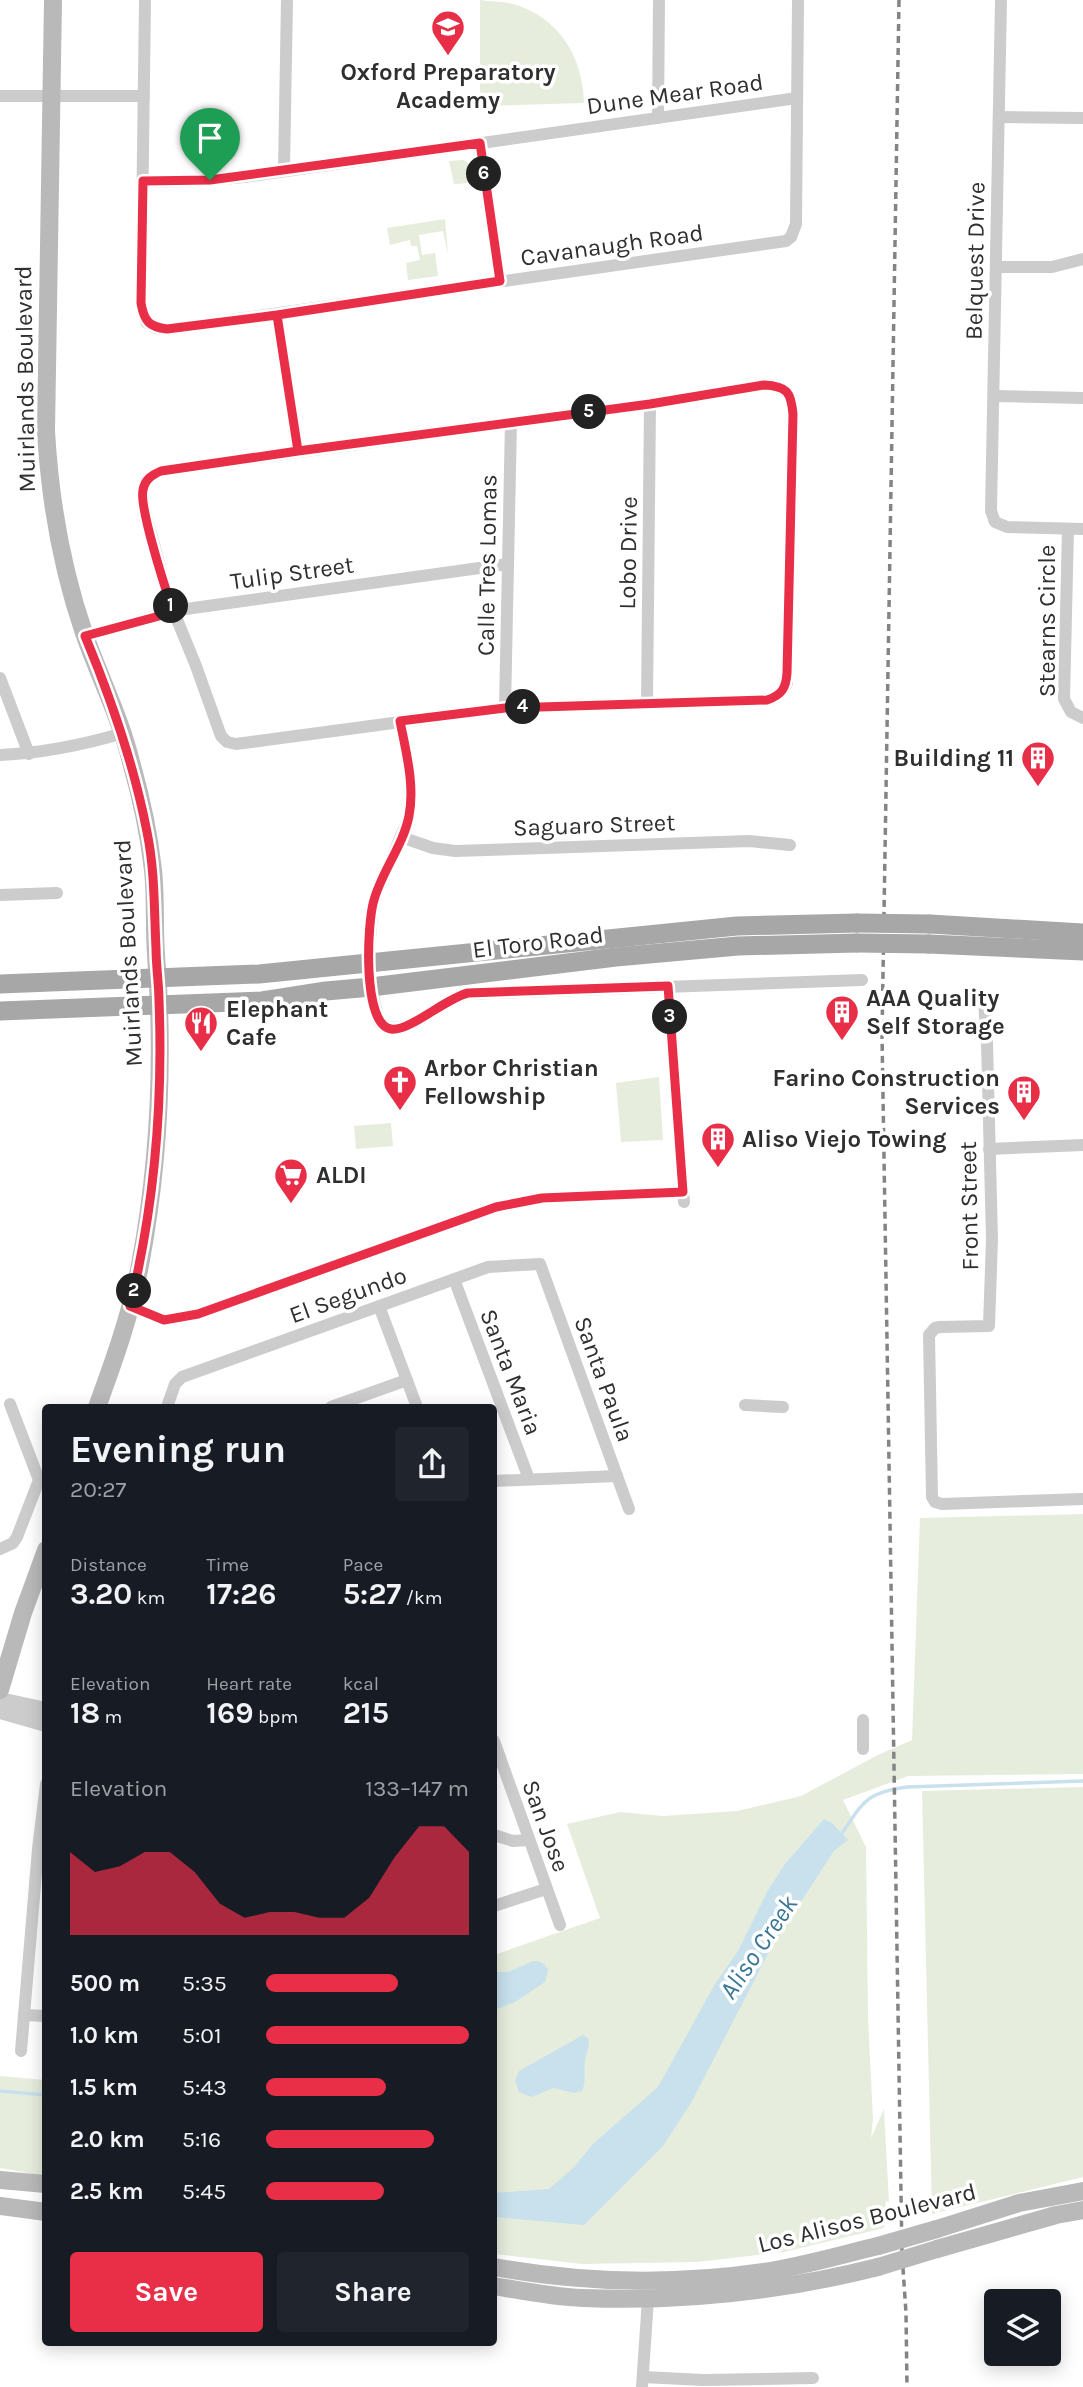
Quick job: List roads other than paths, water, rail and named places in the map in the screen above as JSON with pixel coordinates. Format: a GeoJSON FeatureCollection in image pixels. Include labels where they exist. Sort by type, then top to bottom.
{"type":"FeatureCollection","features":[{"type":"Feature","properties":{"kind":"main road","name":"Muirlands Boulevard"},"geometry":{"type":"LineString","coordinates":[[53,0],[46,444],[54,520],[75,605],[123,733],[140,799],[153,872],[159,1004],[158,1096],[149,1203],[140,1266],[98,1404]]}},
{"type":"Feature","properties":{"kind":"main road","name":"El Toro Road"},"geometry":{"type":"LineString","coordinates":[[0,984],[259,974],[737,926],[857,933],[1083,933]]}},
{"type":"Feature","properties":{"kind":"main road","name":"El Toro Road"},"geometry":{"type":"LineString","coordinates":[[0,1012],[262,1001],[617,957],[857,933]]}},
{"type":"Feature","properties":{"kind":"main road","name":"El Toro Road"},"geometry":{"type":"LineString","coordinates":[[929,934],[1083,951]]}},
{"type":"Feature","properties":{"kind":"main road"},"geometry":{"type":"LineString","coordinates":[[368,963],[371,987]]}},
{"type":"Feature","properties":{"kind":"main road"},"geometry":{"type":"LineString","coordinates":[[0,1690],[42,1561]]}},
{"type":"Feature","properties":{"kind":"main road"},"geometry":{"type":"LineString","coordinates":[[0,2180],[42,2184]]}},
{"type":"Feature","properties":{"kind":"main road","name":"Los Alisos Boulevard"},"geometry":{"type":"LineString","coordinates":[[497,2268],[544,2276],[615,2281],[687,2279],[764,2272],[878,2246],[1019,2203],[1083,2191]]}},
{"type":"Feature","properties":{"kind":"main road"},"geometry":{"type":"LineString","coordinates":[[0,2206],[42,2212]]}},
{"type":"Feature","properties":{"kind":"main road","name":"Los Alisos Boulevard"},"geometry":{"type":"LineString","coordinates":[[497,2286],[581,2298],[648,2299],[758,2291],[878,2267],[1030,2222],[1083,2210]]}},
{"type":"Feature","properties":{"kind":"street"},"geometry":{"type":"LineString","coordinates":[[143,181],[145,0]]}},
{"type":"Feature","properties":{"kind":"street"},"geometry":{"type":"LineString","coordinates":[[284,169],[287,0]]}},
{"type":"Feature","properties":{"kind":"street"},"geometry":{"type":"LineString","coordinates":[[658,118],[659,0]]}},
{"type":"Feature","properties":{"kind":"street"},"geometry":{"type":"LineString","coordinates":[[797,98],[798,0]]}},
{"type":"Feature","properties":{"kind":"street","name":"Belquest Drive"},"geometry":{"type":"LineString","coordinates":[[1001,0],[991,511],[995,522],[1007,527],[1068,529]]}},
{"type":"Feature","properties":{"kind":"street"},"geometry":{"type":"LineString","coordinates":[[0,96],[144,96]]}},
{"type":"Feature","properties":{"kind":"street","name":"Dune Mear Road"},"geometry":{"type":"LineString","coordinates":[[143,181],[220,179],[797,98]]}},
{"type":"Feature","properties":{"kind":"street","name":"Cavanaugh Road"},"geometry":{"type":"LineString","coordinates":[[143,181],[141,303],[146,322],[156,328],[167,329],[780,243],[791,237],[796,224],[797,98]]}},
{"type":"Feature","properties":{"kind":"street"},"geometry":{"type":"LineString","coordinates":[[999,117],[1083,118]]}},
{"type":"Feature","properties":{"kind":"street"},"geometry":{"type":"LineString","coordinates":[[480,143],[500,281]]}},
{"type":"Feature","properties":{"kind":"street"},"geometry":{"type":"LineString","coordinates":[[996,267],[1052,267],[1083,259]]}},
{"type":"Feature","properties":{"kind":"street"},"geometry":{"type":"LineString","coordinates":[[277,315],[298,451]]}},
{"type":"Feature","properties":{"kind":"street"},"geometry":{"type":"LineString","coordinates":[[764,385],[787,391],[792,401],[793,414],[787,683],[782,692],[767,700],[505,708],[245,744],[227,742],[217,728],[158,562],[142,500],[147,480],[161,471],[511,422],[650,404],[764,385]]}},
{"type":"Feature","properties":{"kind":"street"},"geometry":{"type":"LineString","coordinates":[[994,396],[1083,398]]}},
{"type":"Feature","properties":{"kind":"street","name":"Lobo Drive"},"geometry":{"type":"LineString","coordinates":[[647,703],[650,404]]}},
{"type":"Feature","properties":{"kind":"street","name":"Calle Tres Lomas"},"geometry":{"type":"LineString","coordinates":[[505,708],[511,422]]}},
{"type":"Feature","properties":{"kind":"street"},"geometry":{"type":"LineString","coordinates":[[1068,529],[1083,529]]}},
{"type":"Feature","properties":{"kind":"street","name":"Stearns Circle"},"geometry":{"type":"LineString","coordinates":[[1068,529],[1064,699],[1077,715]]}},
{"type":"Feature","properties":{"kind":"street","name":"Tulip Street"},"geometry":{"type":"LineString","coordinates":[[85,636],[174,612],[508,564]]}},
{"type":"Feature","properties":{"kind":"street"},"geometry":{"type":"LineString","coordinates":[[0,678],[29,754]]}},
{"type":"Feature","properties":{"kind":"street"},"geometry":{"type":"LineString","coordinates":[[368,963],[373,902],[409,817],[411,780],[400,721]]}},
{"type":"Feature","properties":{"kind":"street"},"geometry":{"type":"LineString","coordinates":[[0,755],[29,754],[80,745],[123,733]]}},
{"type":"Feature","properties":{"kind":"street","name":"Saguaro Street"},"geometry":{"type":"LineString","coordinates":[[401,837],[433,848],[455,851],[749,841],[790,845]]}},
{"type":"Feature","properties":{"kind":"street"},"geometry":{"type":"LineString","coordinates":[[0,895],[57,893]]}},
{"type":"Feature","properties":{"kind":"street"},"geometry":{"type":"LineString","coordinates":[[371,987],[379,1022],[394,1030],[468,993],[862,980]]}},
{"type":"Feature","properties":{"kind":"street"},"geometry":{"type":"LineString","coordinates":[[130,1306],[164,1320],[198,1314],[496,1207],[542,1198],[683,1197],[668,986]]}},
{"type":"Feature","properties":{"kind":"street","name":"Front Street"},"geometry":{"type":"LineString","coordinates":[[984,1001],[988,1043],[992,1239],[989,1326],[940,1327],[932,1331],[928,1340],[931,1489],[935,1502],[942,1504],[1083,1499]]}},
{"type":"Feature","properties":{"kind":"street"},"geometry":{"type":"LineString","coordinates":[[989,1149],[1083,1145]]}},
{"type":"Feature","properties":{"kind":"street","name":"El Segundo"},"geometry":{"type":"LineString","coordinates":[[168,1404],[175,1384],[182,1377],[488,1266],[540,1264]]}},
{"type":"Feature","properties":{"kind":"street","name":"Santa Paula"},"geometry":{"type":"LineString","coordinates":[[540,1264],[629,1509]]}},
{"type":"Feature","properties":{"kind":"street","name":"Santa Maria"},"geometry":{"type":"LineString","coordinates":[[454,1279],[529,1479]]}},
{"type":"Feature","properties":{"kind":"street"},"geometry":{"type":"LineString","coordinates":[[379,1306],[416,1404]]}},
{"type":"Feature","properties":{"kind":"street"},"geometry":{"type":"LineString","coordinates":[[339,1404],[407,1380]]}},
{"type":"Feature","properties":{"kind":"street"},"geometry":{"type":"LineString","coordinates":[[0,1549],[13,1543],[17,1537],[39,1479],[10,1404]]}},
{"type":"Feature","properties":{"kind":"street"},"geometry":{"type":"LineString","coordinates":[[746,1405],[783,1407]]}},
{"type":"Feature","properties":{"kind":"street"},"geometry":{"type":"LineString","coordinates":[[497,1480],[617,1476]]}},
{"type":"Feature","properties":{"kind":"street"},"geometry":{"type":"LineString","coordinates":[[0,1700],[42,1709]]}},
{"type":"Feature","properties":{"kind":"street"},"geometry":{"type":"LineString","coordinates":[[0,1711],[42,1723]]}},
{"type":"Feature","properties":{"kind":"street"},"geometry":{"type":"LineString","coordinates":[[863,1720],[863,1749]]}},
{"type":"Feature","properties":{"kind":"street","name":"San Jose"},"geometry":{"type":"LineString","coordinates":[[497,1749],[559,1925]]}},
{"type":"Feature","properties":{"kind":"street"},"geometry":{"type":"LineString","coordinates":[[497,1836],[513,1841],[529,1840]]}},
{"type":"Feature","properties":{"kind":"street"},"geometry":{"type":"LineString","coordinates":[[21,2051],[41,1849]]}},
{"type":"Feature","properties":{"kind":"street"},"geometry":{"type":"LineString","coordinates":[[497,1905],[547,1888]]}},
{"type":"Feature","properties":{"kind":"street"},"geometry":{"type":"LineString","coordinates":[[31,1934],[42,1935]]}},
{"type":"Feature","properties":{"kind":"street"},"geometry":{"type":"LineString","coordinates":[[23,2015],[42,2016]]}},
{"type":"Feature","properties":{"kind":"street"},"geometry":{"type":"LineString","coordinates":[[648,2299],[643,2382],[813,2378]]}},
{"type":"Feature","properties":{"kind":"water"},"geometry":{"type":"Polygon","coordinates":[[[824,1819],[832,1823],[848,1840],[834,1851],[772,1946],[691,2103],[663,2146],[584,2225],[497,2217],[497,2193],[549,2189],[574,2167],[594,2143],[658,2087],[715,1984],[738,1951],[768,1890],[785,1864],[824,1819]]]}},
{"type":"Feature","properties":{"kind":"water"},"geometry":{"type":"Polygon","coordinates":[[[533,1961],[542,1963],[548,1970],[545,1982],[515,2002],[497,2009],[497,1972],[508,1972],[533,1961]]]}},
{"type":"Feature","properties":{"kind":"water"},"geometry":{"type":"Polygon","coordinates":[[[583,2035],[588,2038],[589,2044],[582,2091],[574,2093],[554,2088],[531,2097],[519,2092],[515,2081],[519,2071],[583,2035]]]}},
{"type":"Feature","properties":{"kind":"waterway","name":"Aliso Creek"},"geometry":{"type":"LineString","coordinates":[[840,1836],[866,1801],[893,1789],[1083,1781]]}},
{"type":"Feature","properties":{"kind":"waterway","name":"Aliso Creek"},"geometry":{"type":"LineString","coordinates":[[0,2091],[42,2095]]}},
{"type":"Feature","properties":{"kind":"railway"},"geometry":{"type":"LineString","coordinates":[[899,0],[882,1035],[902,2254],[907,2387]]}},
{"type":"Feature","properties":{"kind":"place","name":"Oxford Preparatory Academy"},"geometry":{"type":"Point","coordinates":[448,57]}},
{"type":"Feature","properties":{"kind":"place","name":"Building 11"},"geometry":{"type":"Point","coordinates":[1038,788]}},
{"type":"Feature","properties":{"kind":"place","name":"AAA Quality Self Storage"},"geometry":{"type":"Point","coordinates":[842,1042]}},
{"type":"Feature","properties":{"kind":"place","name":"Elephant Cafe"},"geometry":{"type":"Point","coordinates":[201,1053]}},
{"type":"Feature","properties":{"kind":"place","name":"Arbor Christian Fellowship"},"geometry":{"type":"Point","coordinates":[400,1112]}},
{"type":"Feature","properties":{"kind":"place","name":"Farino Construction Services"},"geometry":{"type":"Point","coordinates":[1024,1122]}},
{"type":"Feature","properties":{"kind":"place","name":"Aliso Viejo Towing"},"geometry":{"type":"Point","coordinates":[718,1169]}},
{"type":"Feature","properties":{"kind":"place","name":"ALDI"},"geometry":{"type":"Point","coordinates":[291,1205]}}]}
